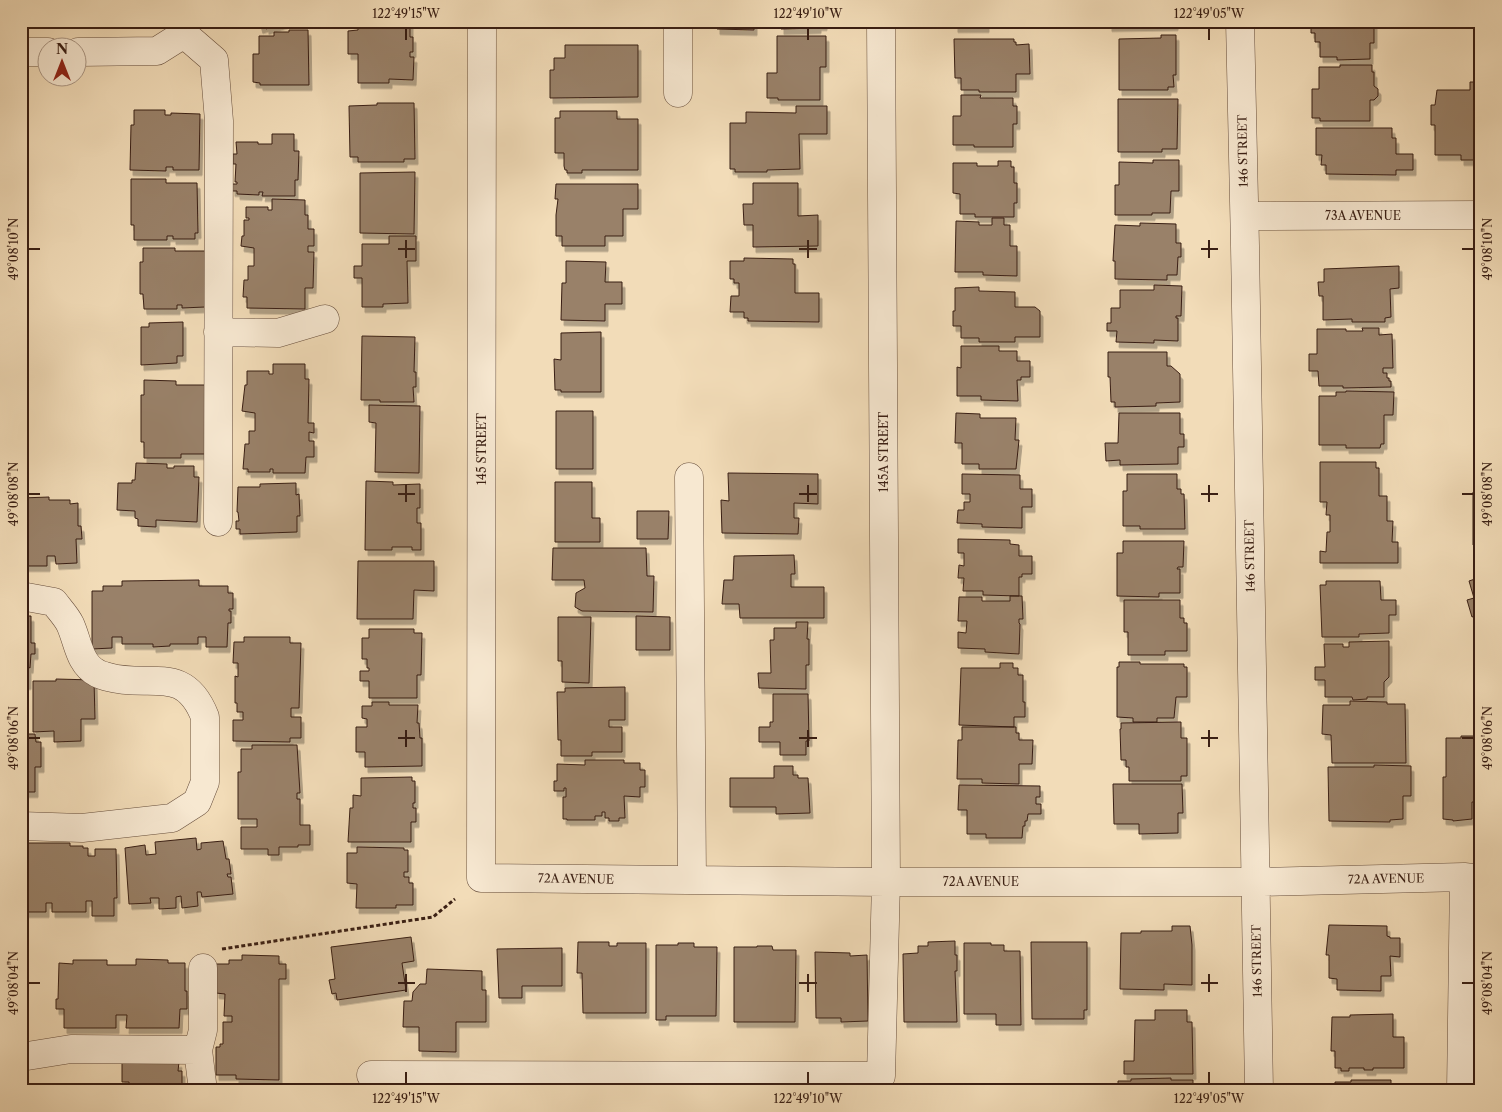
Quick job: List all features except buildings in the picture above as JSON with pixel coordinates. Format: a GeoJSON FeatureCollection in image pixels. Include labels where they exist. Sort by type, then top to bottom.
{"type":"FeatureCollection","features":[{"type":"Feature","properties":{"kind":"street","name":"145 STREET"},"geometry":{"type":"LineString","coordinates":[[481,878],[482,21]]}},
{"type":"Feature","properties":{"kind":"street"},"geometry":{"type":"LineString","coordinates":[[678,21],[678,93]]}},
{"type":"Feature","properties":{"kind":"street","name":"145A STREET"},"geometry":{"type":"LineString","coordinates":[[371,1075],[882,1076],[886,882],[882,21]]}},
{"type":"Feature","properties":{"kind":"street","name":"146 STREET"},"geometry":{"type":"LineString","coordinates":[[1240,21],[1245,216],[1259,1091]]}},
{"type":"Feature","properties":{"kind":"street"},"geometry":{"type":"LineString","coordinates":[[88,52],[157,51],[184,34],[214,60],[219,121],[218,522]]}},
{"type":"Feature","properties":{"kind":"street"},"geometry":{"type":"LineString","coordinates":[[21,52],[38,52]]}},
{"type":"Feature","properties":{"kind":"street","name":"73A AVENUE"},"geometry":{"type":"LineString","coordinates":[[1245,216],[1481,215]]}},
{"type":"Feature","properties":{"kind":"street"},"geometry":{"type":"LineString","coordinates":[[218,332],[278,333],[325,319]]}},
{"type":"Feature","properties":{"kind":"street"},"geometry":{"type":"LineString","coordinates":[[690,477],[692,880]]}},
{"type":"Feature","properties":{"kind":"street"},"geometry":{"type":"LineString","coordinates":[[21,596],[54,602],[69,623],[83,660],[96,673],[122,681],[171,681],[188,689],[201,707],[205,717],[205,782],[197,802],[172,818],[82,828],[21,826]]}},
{"type":"Feature","properties":{"kind":"street","name":"72A AVENUE"},"geometry":{"type":"LineString","coordinates":[[481,878],[886,882],[1255,882],[1472,878]]}},
{"type":"Feature","properties":{"kind":"street"},"geometry":{"type":"LineString","coordinates":[[1461,1091],[1472,878]]}},
{"type":"Feature","properties":{"kind":"street"},"geometry":{"type":"LineString","coordinates":[[203,968],[203,1030],[198,1050],[203,1091]]}},
{"type":"Feature","properties":{"kind":"street"},"geometry":{"type":"LineString","coordinates":[[21,1057],[71,1049],[198,1050]]}},
{"type":"Feature","properties":{"kind":"path"},"geometry":{"type":"LineString","coordinates":[[203,968],[205,952],[433,917],[455,899]]}}]}
